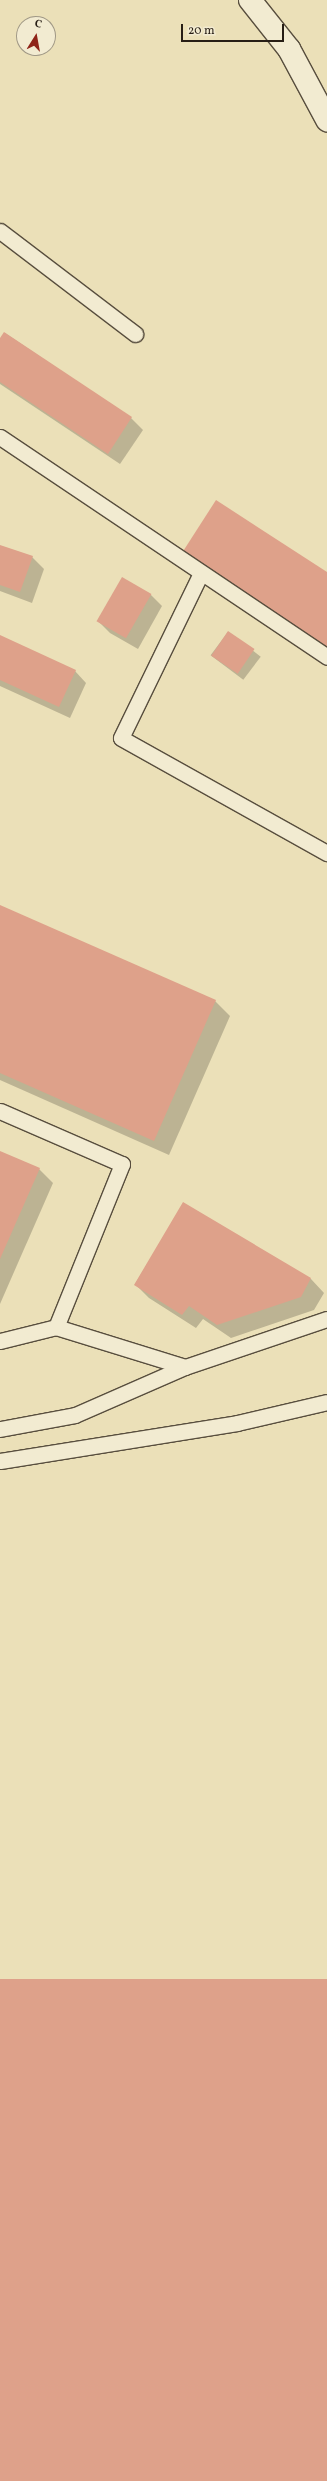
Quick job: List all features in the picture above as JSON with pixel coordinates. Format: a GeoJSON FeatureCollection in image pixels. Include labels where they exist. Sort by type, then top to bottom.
{"type":"FeatureCollection","features":[{"type":"Feature","properties":{"kind":"street"},"geometry":{"type":"LineString","coordinates":[[250,0],[289,49],[327,120]]}},
{"type":"Feature","properties":{"kind":"lane"},"geometry":{"type":"LineString","coordinates":[[0,231],[135,334]]}},
{"type":"Feature","properties":{"kind":"lane"},"geometry":{"type":"LineString","coordinates":[[0,437],[327,657]]}},
{"type":"Feature","properties":{"kind":"lane"},"geometry":{"type":"LineString","coordinates":[[201,573],[122,738],[327,853]]}},
{"type":"Feature","properties":{"kind":"lane"},"geometry":{"type":"LineString","coordinates":[[0,1110],[122,1164],[56,1327]]}},
{"type":"Feature","properties":{"kind":"lane"},"geometry":{"type":"LineString","coordinates":[[0,1429],[75,1414],[185,1367],[327,1318]]}},
{"type":"Feature","properties":{"kind":"lane"},"geometry":{"type":"LineString","coordinates":[[0,1341],[56,1327],[185,1367]]}},
{"type":"Feature","properties":{"kind":"lane"},"geometry":{"type":"LineString","coordinates":[[0,1461],[237,1423],[327,1402]]}},
{"type":"Feature","properties":{"kind":"building"},"geometry":{"type":"Polygon","coordinates":[[[4,332],[132,417],[108,454],[0,382],[0,338],[4,332]]]}},
{"type":"Feature","properties":{"kind":"building"},"geometry":{"type":"Polygon","coordinates":[[[216,500],[327,572],[327,649],[180,556],[216,500]]]}},
{"type":"Feature","properties":{"kind":"building"},"geometry":{"type":"Polygon","coordinates":[[[0,545],[33,556],[20,592],[0,585],[0,545]]]}},
{"type":"Feature","properties":{"kind":"building"},"geometry":{"type":"Polygon","coordinates":[[[122,577],[151,594],[126,638],[96,621],[122,577]]]}},
{"type":"Feature","properties":{"kind":"building"},"geometry":{"type":"Polygon","coordinates":[[[228,631],[255,649],[238,674],[211,656],[228,631]]]}},
{"type":"Feature","properties":{"kind":"building"},"geometry":{"type":"Polygon","coordinates":[[[0,635],[76,670],[59,707],[0,680],[0,635]]]}},
{"type":"Feature","properties":{"kind":"building"},"geometry":{"type":"Polygon","coordinates":[[[0,905],[216,1000],[154,1141],[0,1073],[0,905]]]}},
{"type":"Feature","properties":{"kind":"building"},"geometry":{"type":"Polygon","coordinates":[[[0,1151],[40,1168],[0,1259],[0,1151]]]}},
{"type":"Feature","properties":{"kind":"building"},"geometry":{"type":"Polygon","coordinates":[[[183,1202],[311,1278],[301,1297],[217,1325],[189,1306],[182,1315],[134,1285],[183,1202]]]}},
{"type":"Feature","properties":{"kind":"building"},"geometry":{"type":"Polygon","coordinates":[[[0,1979],[327,1979],[327,2481],[0,2481],[0,1979]]]}}]}
